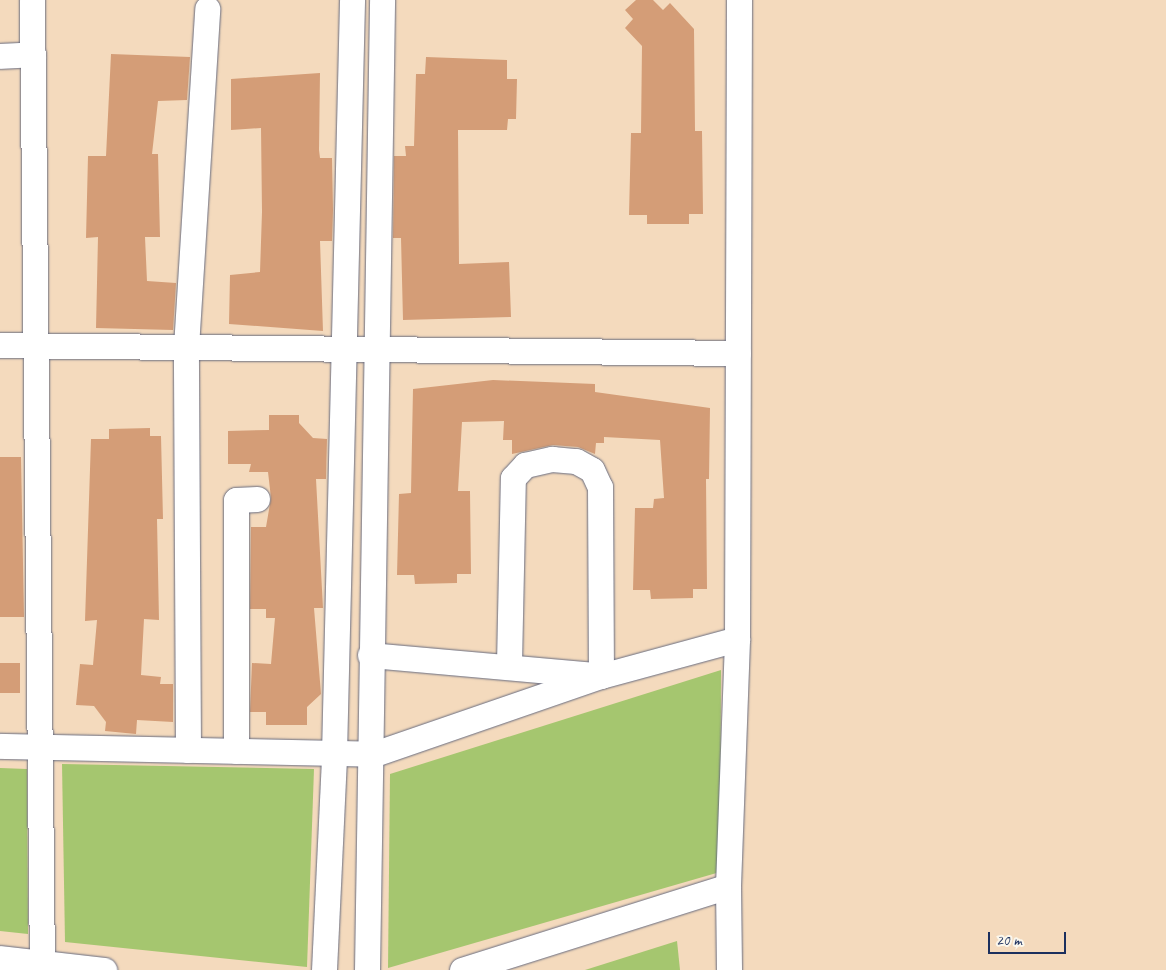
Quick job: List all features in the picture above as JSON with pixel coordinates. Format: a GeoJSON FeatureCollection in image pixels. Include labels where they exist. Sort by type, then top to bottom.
{"type":"FeatureCollection","features":[{"type":"Feature","properties":{"kind":"street"},"geometry":{"type":"LineString","coordinates":[[32,0],[42,966]]}},
{"type":"Feature","properties":{"kind":"street"},"geometry":{"type":"LineString","coordinates":[[324,970],[334,754],[352,0]]}},
{"type":"Feature","properties":{"kind":"street"},"geometry":{"type":"LineString","coordinates":[[367,970],[374,754],[370,654],[380,349],[382,0]]}},
{"type":"Feature","properties":{"kind":"street"},"geometry":{"type":"LineString","coordinates":[[729,970],[728,886],[737,639],[739,0]]}},
{"type":"Feature","properties":{"kind":"street"},"geometry":{"type":"LineString","coordinates":[[188,750],[186,347],[207,9]]}},
{"type":"Feature","properties":{"kind":"street"},"geometry":{"type":"LineString","coordinates":[[352,36],[382,34]]}},
{"type":"Feature","properties":{"kind":"street"},"geometry":{"type":"LineString","coordinates":[[0,56],[33,54]]}},
{"type":"Feature","properties":{"kind":"street"},"geometry":{"type":"LineString","coordinates":[[0,345],[738,353]]}},
{"type":"Feature","properties":{"kind":"street"},"geometry":{"type":"LineString","coordinates":[[508,664],[513,478],[525,465],[552,459],[576,461],[592,470],[600,487],[601,676]]}},
{"type":"Feature","properties":{"kind":"street"},"geometry":{"type":"LineString","coordinates":[[236,751],[236,500],[257,499]]}},
{"type":"Feature","properties":{"kind":"street"},"geometry":{"type":"LineString","coordinates":[[0,746],[374,754],[601,676],[737,639]]}},
{"type":"Feature","properties":{"kind":"street"},"geometry":{"type":"LineString","coordinates":[[370,654],[508,664],[601,676]]}},
{"type":"Feature","properties":{"kind":"street"},"geometry":{"type":"LineString","coordinates":[[462,970],[728,886]]}},
{"type":"Feature","properties":{"kind":"street"},"geometry":{"type":"LineString","coordinates":[[0,958],[42,966],[104,970]]}},
{"type":"Feature","properties":{"kind":"green space"},"geometry":{"type":"Polygon","coordinates":[[[721,670],[720,872],[388,968],[390,774],[721,670]]]}},
{"type":"Feature","properties":{"kind":"green space"},"geometry":{"type":"Polygon","coordinates":[[[62,764],[314,769],[307,967],[65,942],[62,764]]]}},
{"type":"Feature","properties":{"kind":"green space"},"geometry":{"type":"Polygon","coordinates":[[[0,768],[27,769],[28,934],[0,931],[0,768]]]}},
{"type":"Feature","properties":{"kind":"green space"},"geometry":{"type":"Polygon","coordinates":[[[677,941],[680,970],[585,970],[677,941]]]}},
{"type":"Feature","properties":{"kind":"building"},"geometry":{"type":"Polygon","coordinates":[[[636,0],[653,0],[663,10],[670,3],[694,29],[695,131],[702,131],[703,214],[689,214],[689,224],[647,224],[647,215],[629,215],[631,133],[641,133],[642,46],[625,28],[633,19],[625,10],[636,0]]]}},
{"type":"Feature","properties":{"kind":"building"},"geometry":{"type":"Polygon","coordinates":[[[111,54],[190,57],[187,100],[158,101],[152,154],[158,154],[160,237],[145,237],[147,281],[176,283],[173,330],[96,328],[98,237],[86,238],[88,156],[106,156],[111,54]]]}},
{"type":"Feature","properties":{"kind":"building"},"geometry":{"type":"Polygon","coordinates":[[[426,57],[507,60],[507,79],[517,79],[516,119],[508,119],[507,130],[458,130],[459,264],[509,262],[511,317],[403,320],[401,238],[393,238],[394,156],[406,156],[405,146],[414,146],[416,74],[425,74],[426,57]]]}},
{"type":"Feature","properties":{"kind":"building"},"geometry":{"type":"Polygon","coordinates":[[[320,73],[319,150],[320,158],[332,158],[333,210],[332,241],[320,241],[323,331],[229,324],[230,275],[260,272],[262,212],[261,128],[231,130],[231,79],[320,73]]]}},
{"type":"Feature","properties":{"kind":"building"},"geometry":{"type":"Polygon","coordinates":[[[493,380],[595,384],[595,392],[710,408],[709,479],[706,479],[707,589],[693,589],[693,598],[651,599],[650,590],[633,590],[635,508],[653,508],[654,499],[664,498],[660,440],[604,437],[604,443],[596,443],[595,454],[578,447],[553,445],[512,454],[512,440],[503,440],[504,421],[462,422],[458,491],[470,491],[471,574],[457,574],[457,583],[415,584],[414,575],[397,575],[399,494],[411,493],[413,389],[493,380]]]}},
{"type":"Feature","properties":{"kind":"building"},"geometry":{"type":"Polygon","coordinates":[[[269,415],[299,415],[299,423],[313,438],[327,439],[326,479],[316,479],[323,608],[314,608],[321,694],[307,707],[307,725],[266,725],[266,712],[250,712],[252,663],[271,664],[275,618],[266,618],[266,609],[250,609],[251,527],[266,527],[271,498],[268,472],[249,472],[251,464],[228,464],[228,431],[269,430],[269,415]]]}},
{"type":"Feature","properties":{"kind":"building"},"geometry":{"type":"Polygon","coordinates":[[[150,428],[150,436],[161,436],[163,519],[157,519],[159,620],[144,619],[141,675],[161,677],[160,684],[173,684],[173,722],[137,720],[136,734],[105,731],[106,722],[94,706],[76,705],[80,664],[93,665],[97,620],[85,621],[91,439],[109,439],[109,429],[150,428]]]}},
{"type":"Feature","properties":{"kind":"building"},"geometry":{"type":"Polygon","coordinates":[[[0,457],[21,457],[24,617],[0,617],[0,457]]]}},
{"type":"Feature","properties":{"kind":"building"},"geometry":{"type":"Polygon","coordinates":[[[0,663],[20,663],[20,693],[0,693],[0,663]]]}}]}
